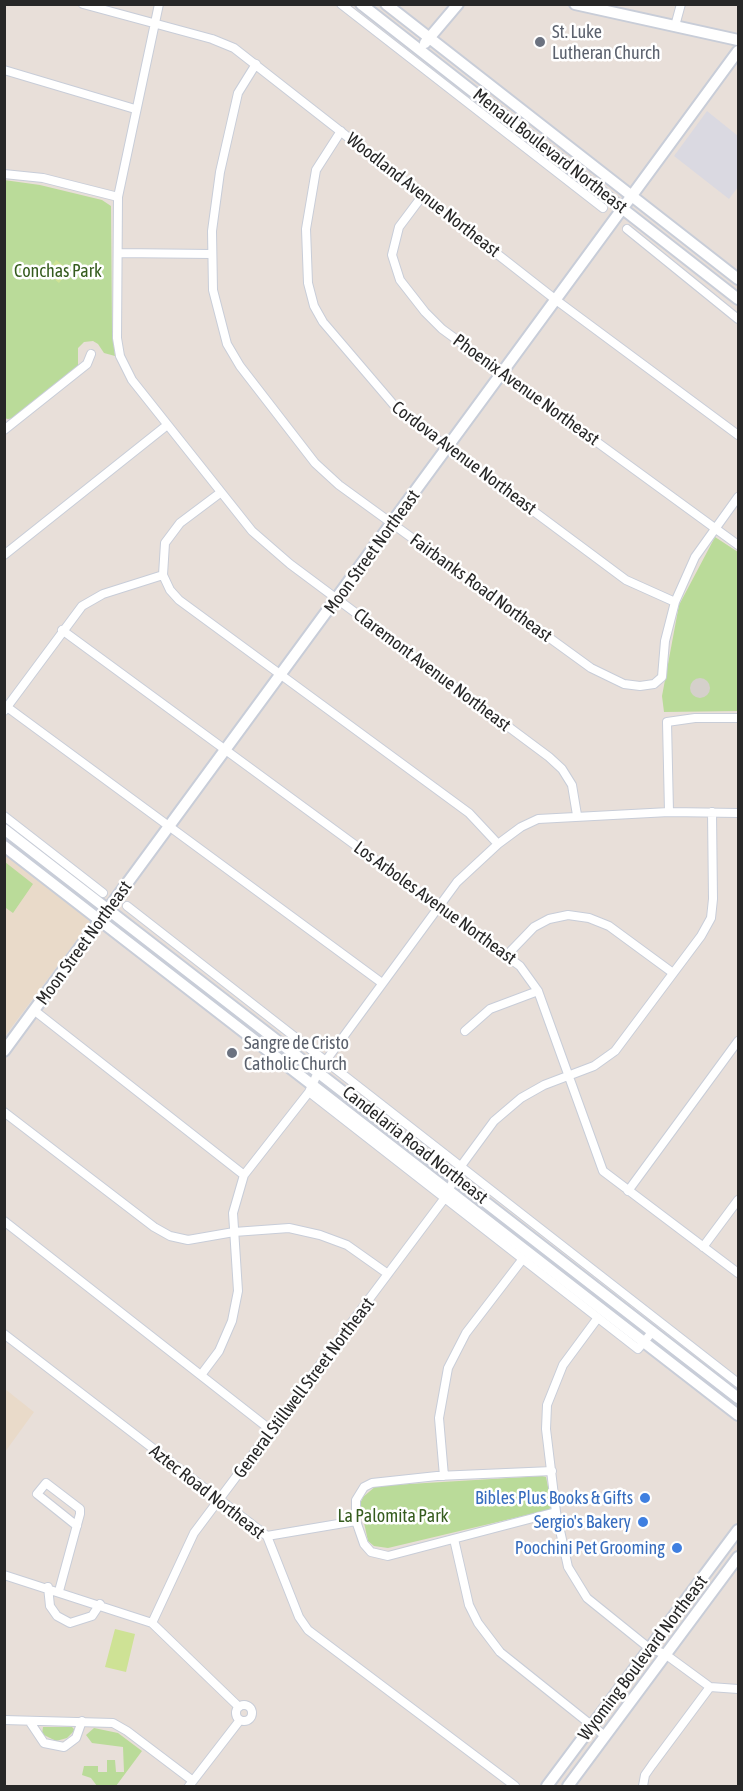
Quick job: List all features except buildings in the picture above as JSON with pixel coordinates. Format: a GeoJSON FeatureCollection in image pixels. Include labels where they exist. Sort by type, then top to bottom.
{"type":"FeatureCollection","features":[{"type":"Feature","properties":{"kind":"main road","name":"Menaul Boulevard Northeast"},"geometry":{"type":"LineString","coordinates":[[361,4],[738,299]]}},
{"type":"Feature","properties":{"kind":"main road","name":"Menaul Boulevard Northeast"},"geometry":{"type":"LineString","coordinates":[[386,4],[738,279]]}},
{"type":"Feature","properties":{"kind":"main road"},"geometry":{"type":"LineString","coordinates":[[419,49],[458,4]]}},
{"type":"Feature","properties":{"kind":"main road"},"geometry":{"type":"LineString","coordinates":[[575,4],[595,6],[738,40]]}},
{"type":"Feature","properties":{"kind":"main road","name":"Moon Street Northeast"},"geometry":{"type":"LineString","coordinates":[[4,1051],[338,600],[738,51]]}},
{"type":"Feature","properties":{"kind":"main road","name":"Candelaria Road Northeast"},"geometry":{"type":"LineString","coordinates":[[4,829],[319,1070],[738,1398]]}},
{"type":"Feature","properties":{"kind":"main road","name":"Candelaria Road Northeast"},"geometry":{"type":"LineString","coordinates":[[4,846],[446,1194],[645,1342],[738,1415]]}},
{"type":"Feature","properties":{"kind":"main road","name":"Wyoming Boulevard Northeast"},"geometry":{"type":"LineString","coordinates":[[548,1786],[738,1530]]}},
{"type":"Feature","properties":{"kind":"main road","name":"Wyoming Boulevard Northeast"},"geometry":{"type":"LineString","coordinates":[[568,1786],[738,1557]]}},
{"type":"Feature","properties":{"kind":"street","name":"Woodland Avenue Northeast"},"geometry":{"type":"LineString","coordinates":[[83,4],[227,44],[256,64],[556,300],[738,435]]}},
{"type":"Feature","properties":{"kind":"street"},"geometry":{"type":"LineString","coordinates":[[159,4],[118,197],[118,253],[212,254]]}},
{"type":"Feature","properties":{"kind":"street"},"geometry":{"type":"LineString","coordinates":[[341,4],[603,208]]}},
{"type":"Feature","properties":{"kind":"street"},"geometry":{"type":"LineString","coordinates":[[675,26],[681,4]]}},
{"type":"Feature","properties":{"kind":"street","name":"Fairbanks Road Northeast"},"geometry":{"type":"LineString","coordinates":[[256,64],[238,93],[214,200],[213,290],[227,344],[240,366],[315,463],[339,485],[591,668],[624,684],[654,684],[662,677],[665,641],[675,602]]}},
{"type":"Feature","properties":{"kind":"street"},"geometry":{"type":"LineString","coordinates":[[4,70],[135,109]]}},
{"type":"Feature","properties":{"kind":"street","name":"Cordova Avenue Northeast"},"geometry":{"type":"LineString","coordinates":[[341,131],[322,156],[312,184],[306,229],[308,283],[314,306],[323,322],[399,411],[626,580],[675,602]]}},
{"type":"Feature","properties":{"kind":"street"},"geometry":{"type":"LineString","coordinates":[[4,174],[43,178],[118,197]]}},
{"type":"Feature","properties":{"kind":"street","name":"Phoenix Avenue Northeast"},"geometry":{"type":"LineString","coordinates":[[423,195],[399,227],[393,241],[392,255],[400,280],[425,312],[442,329],[738,545]]}},
{"type":"Feature","properties":{"kind":"street"},"geometry":{"type":"LineString","coordinates":[[627,229],[738,319]]}},
{"type":"Feature","properties":{"kind":"street","name":"Claremont Avenue Northeast"},"geometry":{"type":"LineString","coordinates":[[118,253],[117,338],[120,357],[132,380],[220,494],[252,531],[290,564],[549,757],[562,769],[572,785],[577,815]]}},
{"type":"Feature","properties":{"kind":"street"},"geometry":{"type":"LineString","coordinates":[[5,428],[87,364],[91,354]]}},
{"type":"Feature","properties":{"kind":"street"},"geometry":{"type":"LineString","coordinates":[[4,555],[166,426]]}},
{"type":"Feature","properties":{"kind":"street"},"geometry":{"type":"LineString","coordinates":[[220,494],[172,531],[165,543],[162,575],[178,600],[469,813],[498,844]]}},
{"type":"Feature","properties":{"kind":"street"},"geometry":{"type":"LineString","coordinates":[[675,602],[695,557],[738,497]]}},
{"type":"Feature","properties":{"kind":"street"},"geometry":{"type":"LineString","coordinates":[[162,575],[103,594],[82,606],[62,630],[6,709],[171,826],[382,983]]}},
{"type":"Feature","properties":{"kind":"street","name":"Los Arboles Avenue Northeast"},"geometry":{"type":"LineString","coordinates":[[62,630],[507,955],[530,977],[538,990],[599,1163],[610,1178],[738,1273]]}},
{"type":"Feature","properties":{"kind":"street"},"geometry":{"type":"LineString","coordinates":[[669,812],[666,726],[671,719],[738,718]]}},
{"type":"Feature","properties":{"kind":"street"},"geometry":{"type":"LineString","coordinates":[[201,1376],[219,1351],[232,1321],[238,1291],[233,1213],[244,1175],[311,1088],[319,1070],[457,882],[498,844],[521,827],[538,819],[577,815],[669,812],[738,813]]}},
{"type":"Feature","properties":{"kind":"street","name":"General Stillwell Street Northeast"},"geometry":{"type":"LineString","coordinates":[[152,1623],[194,1533],[220,1502],[446,1194],[460,1166],[506,1109],[544,1085],[594,1066],[615,1051],[701,936],[711,918],[712,812]]}},
{"type":"Feature","properties":{"kind":"street"},"geometry":{"type":"LineString","coordinates":[[4,816],[103,893]]}},
{"type":"Feature","properties":{"kind":"street"},"geometry":{"type":"LineString","coordinates":[[127,906],[738,1383]]}},
{"type":"Feature","properties":{"kind":"street"},"geometry":{"type":"LineString","coordinates":[[507,955],[534,927],[549,919],[568,915],[589,918],[609,926],[673,973]]}},
{"type":"Feature","properties":{"kind":"street"},"geometry":{"type":"LineString","coordinates":[[465,1031],[490,1009],[538,990]]}},
{"type":"Feature","properties":{"kind":"street"},"geometry":{"type":"LineString","coordinates":[[34,1011],[244,1175]]}},
{"type":"Feature","properties":{"kind":"street"},"geometry":{"type":"LineString","coordinates":[[628,1191],[738,1041]]}},
{"type":"Feature","properties":{"kind":"street"},"geometry":{"type":"LineString","coordinates":[[4,1112],[154,1227],[170,1236],[188,1240],[234,1232],[289,1228],[320,1235],[347,1245],[388,1274]]}},
{"type":"Feature","properties":{"kind":"street"},"geometry":{"type":"LineString","coordinates":[[446,1194],[522,1260],[638,1349],[653,1331]]}},
{"type":"Feature","properties":{"kind":"street"},"geometry":{"type":"LineString","coordinates":[[703,1247],[738,1200]]}},
{"type":"Feature","properties":{"kind":"street"},"geometry":{"type":"LineString","coordinates":[[4,1221],[272,1431]]}},
{"type":"Feature","properties":{"kind":"street"},"geometry":{"type":"LineString","coordinates":[[444,1476],[439,1418],[448,1368],[466,1333],[522,1260]]}},
{"type":"Feature","properties":{"kind":"street"},"geometry":{"type":"LineString","coordinates":[[597,1319],[563,1365],[552,1386],[547,1405],[546,1429],[556,1512],[564,1551],[576,1581],[587,1598],[603,1613],[649,1648],[665,1654],[710,1687],[738,1689]]}},
{"type":"Feature","properties":{"kind":"street","name":"Aztec Road Northeast"},"geometry":{"type":"LineString","coordinates":[[4,1334],[267,1536],[299,1617],[308,1630],[515,1786]]}},
{"type":"Feature","properties":{"kind":"street"},"geometry":{"type":"LineString","coordinates":[[552,1471],[444,1476],[372,1483],[364,1487],[356,1500],[356,1521],[364,1544],[380,1556],[556,1512]]}},
{"type":"Feature","properties":{"kind":"street"},"geometry":{"type":"LineString","coordinates":[[59,1591],[77,1526],[80,1509],[46,1483],[37,1494],[77,1526]]}},
{"type":"Feature","properties":{"kind":"street"},"geometry":{"type":"LineString","coordinates":[[267,1536],[356,1521]]}},
{"type":"Feature","properties":{"kind":"street"},"geometry":{"type":"LineString","coordinates":[[454,1539],[469,1605],[500,1652],[605,1736]]}},
{"type":"Feature","properties":{"kind":"street"},"geometry":{"type":"LineString","coordinates":[[4,1575],[48,1587],[152,1623],[239,1707]]}},
{"type":"Feature","properties":{"kind":"street"},"geometry":{"type":"LineString","coordinates":[[48,1587],[50,1606],[57,1616],[70,1623],[92,1616],[100,1604]]}},
{"type":"Feature","properties":{"kind":"street"},"geometry":{"type":"LineString","coordinates":[[643,1786],[649,1770],[710,1687]]}},
{"type":"Feature","properties":{"kind":"street"},"geometry":{"type":"LineString","coordinates":[[4,1720],[100,1721],[120,1727],[191,1784],[240,1720],[249,1719],[252,1712],[248,1706],[239,1707]]}},
{"type":"Feature","properties":{"kind":"street"},"geometry":{"type":"LineString","coordinates":[[239,1707],[237,1713],[240,1720]]}},
{"type":"Feature","properties":{"kind":"street"},"geometry":{"type":"LineString","coordinates":[[30,1722],[45,1743],[64,1747],[76,1738],[82,1721]]}},
{"type":"Feature","properties":{"kind":"shaded area"},"geometry":{"type":"Polygon","coordinates":[[[707,111],[738,136],[738,187],[729,199],[674,156],[707,111]]]}},
{"type":"Feature","properties":{"kind":"shaded area"},"geometry":{"type":"Polygon","coordinates":[[[700,678],[707,681],[710,688],[707,695],[700,698],[693,695],[690,688],[693,681],[700,678]]]}},
{"type":"Feature","properties":{"kind":"shaded area"},"geometry":{"type":"Polygon","coordinates":[[[4,853],[92,920],[5,1036],[4,1036],[4,853]]]}},
{"type":"Feature","properties":{"kind":"shaded area"},"geometry":{"type":"Polygon","coordinates":[[[5,1389],[34,1412],[4,1452],[5,1389]]]}},
{"type":"Feature","properties":{"kind":"green space","name":"Conchas Park"},"geometry":{"type":"Polygon","coordinates":[[[4,180],[40,185],[102,200],[111,206],[112,330],[115,356],[104,353],[93,341],[84,342],[78,348],[78,366],[14,418],[8,419],[4,418],[4,180]]]}},
{"type":"Feature","properties":{"kind":"green space"},"geometry":{"type":"Polygon","coordinates":[[[56,260],[69,270],[59,283],[47,273],[56,260]]]}},
{"type":"Feature","properties":{"kind":"green space"},"geometry":{"type":"Polygon","coordinates":[[[715,537],[738,552],[738,711],[664,712],[662,696],[679,605],[715,537]]]}},
{"type":"Feature","properties":{"kind":"green space"},"geometry":{"type":"Polygon","coordinates":[[[5,862],[33,884],[13,913],[6,908],[5,911],[5,862]]]}},
{"type":"Feature","properties":{"kind":"green space","name":"La Palomita Park"},"geometry":{"type":"Polygon","coordinates":[[[546,1477],[552,1507],[548,1510],[388,1548],[374,1546],[368,1541],[360,1504],[363,1497],[376,1486],[546,1477]]]}},
{"type":"Feature","properties":{"kind":"green space"},"geometry":{"type":"Polygon","coordinates":[[[115,1629],[135,1634],[126,1672],[105,1667],[115,1629]]]}},
{"type":"Feature","properties":{"kind":"green space"},"geometry":{"type":"Polygon","coordinates":[[[43,1727],[72,1727],[75,1730],[67,1738],[56,1741],[42,1734],[43,1727]]]}},
{"type":"Feature","properties":{"kind":"green space"},"geometry":{"type":"Polygon","coordinates":[[[94,1728],[118,1733],[142,1751],[116,1786],[97,1786],[91,1778],[82,1775],[84,1766],[98,1766],[98,1772],[107,1772],[107,1760],[115,1760],[116,1772],[124,1772],[123,1747],[92,1743],[86,1735],[94,1728]]]}},
{"type":"Feature","properties":{"kind":"place","name":"St. Luke Lutheran Church"},"geometry":{"type":"Point","coordinates":[540,42]}},
{"type":"Feature","properties":{"kind":"place","name":"Sangre de Cristo Catholic Church"},"geometry":{"type":"Point","coordinates":[232,1053]}},
{"type":"Feature","properties":{"kind":"place","name":"Bibles Plus Books & Gifts"},"geometry":{"type":"Point","coordinates":[645,1498]}},
{"type":"Feature","properties":{"kind":"place","name":"Sergio's Bakery"},"geometry":{"type":"Point","coordinates":[643,1522]}},
{"type":"Feature","properties":{"kind":"place","name":"Poochini Pet Grooming"},"geometry":{"type":"Point","coordinates":[677,1548]}}]}
